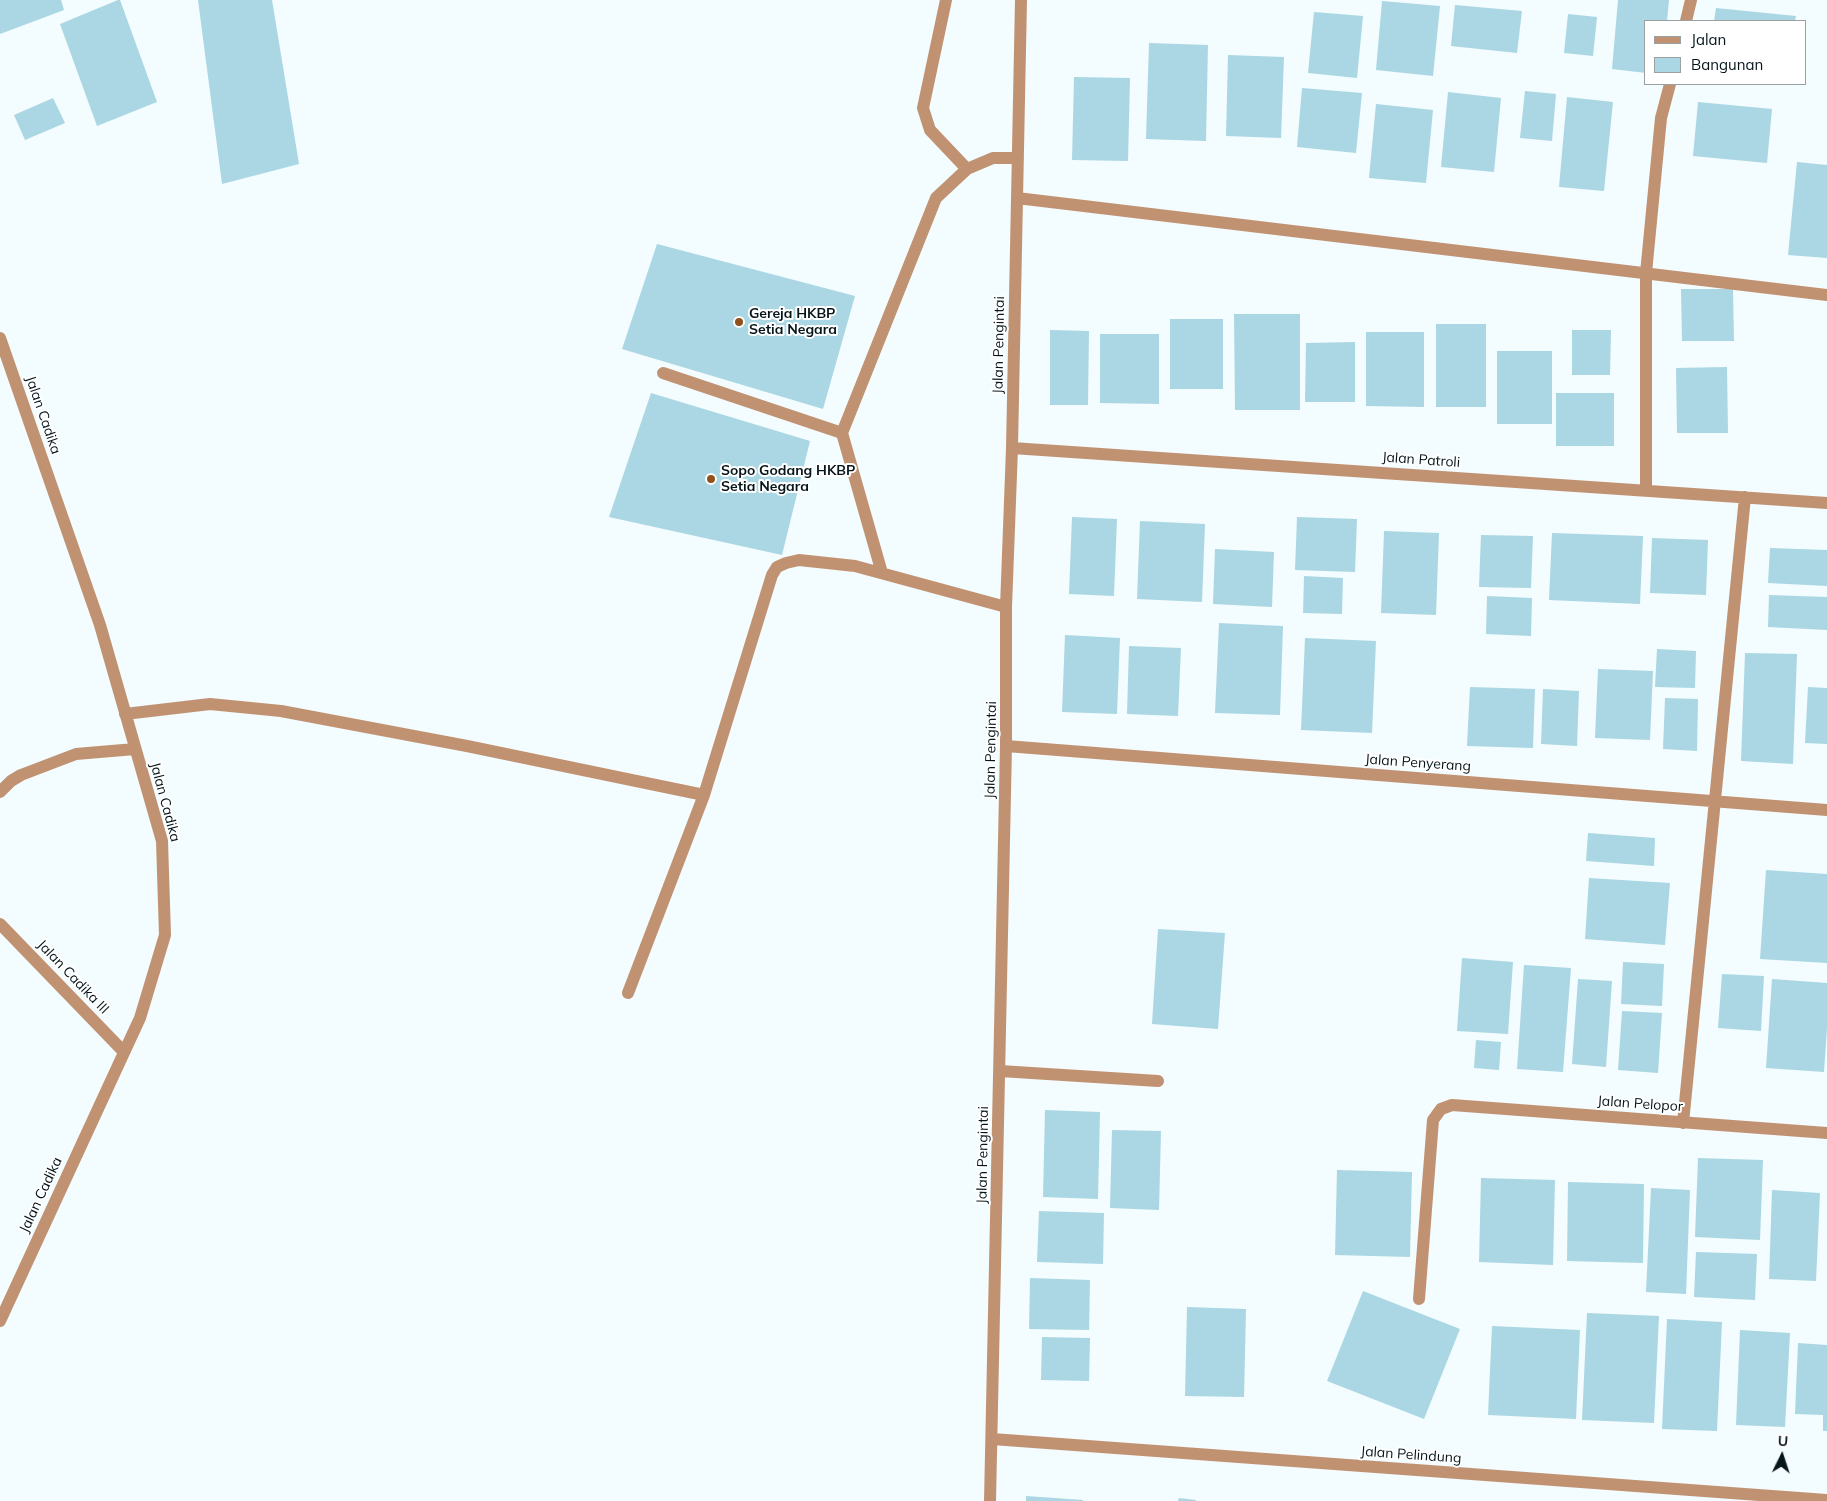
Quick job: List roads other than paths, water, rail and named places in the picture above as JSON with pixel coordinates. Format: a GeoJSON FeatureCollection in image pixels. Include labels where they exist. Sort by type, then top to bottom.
{"type":"FeatureCollection","features":[{"type":"Feature","properties":{"kind":"street"},"geometry":{"type":"LineString","coordinates":[[946,0],[923,108],[930,130],[967,169]]}},
{"type":"Feature","properties":{"kind":"street","name":"Jalan Pengintai"},"geometry":{"type":"LineString","coordinates":[[990,1501],[1006,746],[1006,607],[1012,448],[1021,0]]}},
{"type":"Feature","properties":{"kind":"street"},"geometry":{"type":"LineString","coordinates":[[1686,20],[1691,0]]}},
{"type":"Feature","properties":{"kind":"street"},"geometry":{"type":"LineString","coordinates":[[1646,490],[1646,273],[1661,118],[1670,85]]}},
{"type":"Feature","properties":{"kind":"street"},"geometry":{"type":"LineString","coordinates":[[882,573],[842,433],[936,198],[967,169],[992,158],[1018,158]]}},
{"type":"Feature","properties":{"kind":"street"},"geometry":{"type":"LineString","coordinates":[[1018,198],[1827,295]]}},
{"type":"Feature","properties":{"kind":"street","name":"Jalan Cadika"},"geometry":{"type":"LineString","coordinates":[[0,338],[100,625],[162,840],[165,935],[140,1018],[0,1320]]}},
{"type":"Feature","properties":{"kind":"street"},"geometry":{"type":"LineString","coordinates":[[663,372],[842,433]]}},
{"type":"Feature","properties":{"kind":"street","name":"Jalan Patroli"},"geometry":{"type":"LineString","coordinates":[[1012,448],[1827,503]]}},
{"type":"Feature","properties":{"kind":"street"},"geometry":{"type":"LineString","coordinates":[[1684,1123],[1746,497]]}},
{"type":"Feature","properties":{"kind":"street"},"geometry":{"type":"LineString","coordinates":[[628,993],[704,795],[772,575],[777,567],[799,560],[854,566],[1006,607]]}},
{"type":"Feature","properties":{"kind":"street"},"geometry":{"type":"LineString","coordinates":[[125,714],[210,704],[282,711],[468,746],[704,795]]}},
{"type":"Feature","properties":{"kind":"street","name":"Jalan Penyerang"},"geometry":{"type":"LineString","coordinates":[[1006,746],[1827,810]]}},
{"type":"Feature","properties":{"kind":"street"},"geometry":{"type":"LineString","coordinates":[[0,792],[10,781],[21,775],[76,754],[135,749]]}},
{"type":"Feature","properties":{"kind":"street","name":"Jalan Cadika III"},"geometry":{"type":"LineString","coordinates":[[0,924],[124,1052]]}},
{"type":"Feature","properties":{"kind":"street"},"geometry":{"type":"LineString","coordinates":[[1000,1071],[1158,1081]]}},
{"type":"Feature","properties":{"kind":"street","name":"Jalan Pelopor"},"geometry":{"type":"LineString","coordinates":[[1419,1298],[1433,1120],[1441,1109],[1452,1105],[1827,1133]]}},
{"type":"Feature","properties":{"kind":"street","name":"Jalan Pelindung"},"geometry":{"type":"LineString","coordinates":[[992,1439],[1827,1500]]}},
{"type":"Feature","properties":{"kind":"place","name":"Gereja HKBP Setia Negara"},"geometry":{"type":"Point","coordinates":[739,322]}},
{"type":"Feature","properties":{"kind":"place","name":"Sopo Godang HKBP Setia Negara"},"geometry":{"type":"Point","coordinates":[711,479]}}]}
